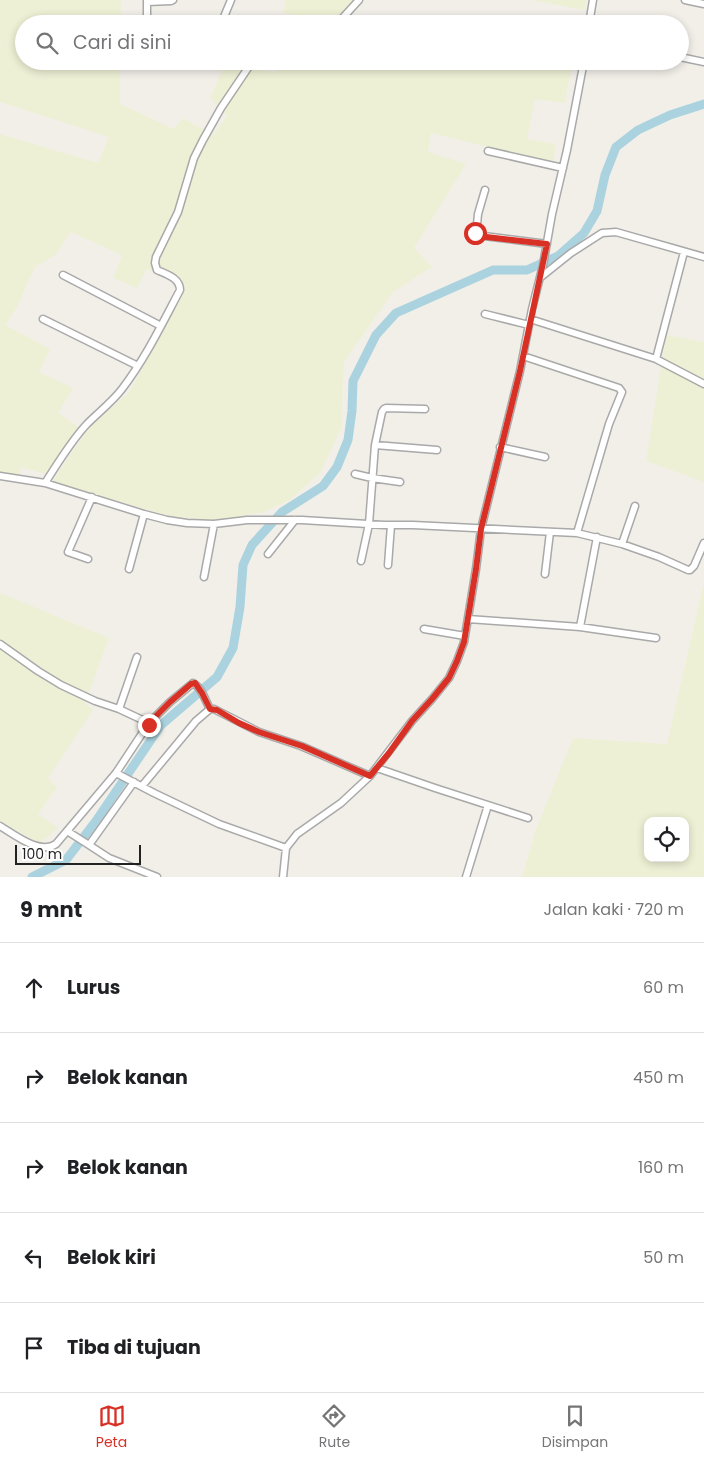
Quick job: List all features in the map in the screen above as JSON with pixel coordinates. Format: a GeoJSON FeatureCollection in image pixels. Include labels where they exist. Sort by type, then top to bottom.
{"type":"FeatureCollection","features":[{"type":"Feature","properties":{"kind":"street"},"geometry":{"type":"LineString","coordinates":[[147,15],[147,1],[173,0]]}},
{"type":"Feature","properties":{"kind":"street"},"geometry":{"type":"LineString","coordinates":[[225,15],[231,0]]}},
{"type":"Feature","properties":{"kind":"street"},"geometry":{"type":"LineString","coordinates":[[345,15],[359,0]]}},
{"type":"Feature","properties":{"kind":"street"},"geometry":{"type":"LineString","coordinates":[[590,15],[593,0]]}},
{"type":"Feature","properties":{"kind":"street"},"geometry":{"type":"LineString","coordinates":[[685,0],[704,4]]}},
{"type":"Feature","properties":{"kind":"street"},"geometry":{"type":"LineString","coordinates":[[689,59],[704,62]]}},
{"type":"Feature","properties":{"kind":"street"},"geometry":{"type":"LineString","coordinates":[[45,483],[86,425],[103,410],[138,366],[180,290],[178,282],[157,270],[154,264],[156,257],[178,212],[194,158],[221,108],[247,70]]}},
{"type":"Feature","properties":{"kind":"street"},"geometry":{"type":"LineString","coordinates":[[283,877],[286,848],[297,834],[341,803],[370,776],[412,721],[449,678],[457,661],[465,636],[481,529],[541,277],[552,214],[582,70]]}},
{"type":"Feature","properties":{"kind":"street"},"geometry":{"type":"LineString","coordinates":[[488,151],[563,168]]}},
{"type":"Feature","properties":{"kind":"street"},"geometry":{"type":"LineString","coordinates":[[485,190],[478,214],[476,235],[547,247]]}},
{"type":"Feature","properties":{"kind":"street"},"geometry":{"type":"LineString","coordinates":[[541,277],[602,233],[608,232],[616,232],[704,257]]}},
{"type":"Feature","properties":{"kind":"street"},"geometry":{"type":"LineString","coordinates":[[656,359],[684,252]]}},
{"type":"Feature","properties":{"kind":"street"},"geometry":{"type":"LineString","coordinates":[[63,275],[161,326]]}},
{"type":"Feature","properties":{"kind":"street"},"geometry":{"type":"LineString","coordinates":[[485,314],[530,322],[656,359],[704,384]]}},
{"type":"Feature","properties":{"kind":"street"},"geometry":{"type":"LineString","coordinates":[[43,319],[138,366]]}},
{"type":"Feature","properties":{"kind":"street"},"geometry":{"type":"LineString","coordinates":[[523,356],[619,388],[622,392],[609,424],[577,533]]}},
{"type":"Feature","properties":{"kind":"street"},"geometry":{"type":"LineString","coordinates":[[361,561],[370,524],[375,445],[382,412],[384,408],[425,409]]}},
{"type":"Feature","properties":{"kind":"street"},"geometry":{"type":"LineString","coordinates":[[375,445],[437,450]]}},
{"type":"Feature","properties":{"kind":"street"},"geometry":{"type":"LineString","coordinates":[[500,447],[544,457]]}},
{"type":"Feature","properties":{"kind":"street"},"geometry":{"type":"LineString","coordinates":[[355,474],[400,482]]}},
{"type":"Feature","properties":{"kind":"street"},"geometry":{"type":"LineString","coordinates":[[0,476],[45,483],[144,514],[187,523],[214,524],[247,520],[295,520],[577,533],[622,544],[659,557],[686,570],[690,570],[694,566],[704,543]]}},
{"type":"Feature","properties":{"kind":"street"},"geometry":{"type":"LineString","coordinates":[[88,559],[68,552],[92,498]]}},
{"type":"Feature","properties":{"kind":"street"},"geometry":{"type":"LineString","coordinates":[[622,544],[635,506]]}},
{"type":"Feature","properties":{"kind":"street"},"geometry":{"type":"LineString","coordinates":[[129,569],[144,514]]}},
{"type":"Feature","properties":{"kind":"street"},"geometry":{"type":"LineString","coordinates":[[268,554],[295,520]]}},
{"type":"Feature","properties":{"kind":"street"},"geometry":{"type":"LineString","coordinates":[[204,577],[214,524]]}},
{"type":"Feature","properties":{"kind":"street"},"geometry":{"type":"LineString","coordinates":[[388,565],[391,525]]}},
{"type":"Feature","properties":{"kind":"street"},"geometry":{"type":"LineString","coordinates":[[545,574],[550,532]]}},
{"type":"Feature","properties":{"kind":"street"},"geometry":{"type":"LineString","coordinates":[[580,627],[597,537]]}},
{"type":"Feature","properties":{"kind":"street"},"geometry":{"type":"LineString","coordinates":[[468,619],[580,627],[656,638]]}},
{"type":"Feature","properties":{"kind":"street"},"geometry":{"type":"LineString","coordinates":[[424,629],[465,636]]}},
{"type":"Feature","properties":{"kind":"street"},"geometry":{"type":"LineString","coordinates":[[0,644],[38,671],[62,684],[149,723]]}},
{"type":"Feature","properties":{"kind":"street"},"geometry":{"type":"LineString","coordinates":[[119,709],[137,657]]}},
{"type":"Feature","properties":{"kind":"street"},"geometry":{"type":"LineString","coordinates":[[0,826],[24,840],[41,847],[47,848],[56,844],[118,774],[149,723],[170,702],[191,684],[195,683],[210,709]]}},
{"type":"Feature","properties":{"kind":"street"},"geometry":{"type":"LineString","coordinates":[[142,786],[196,721],[210,709],[217,710],[259,732],[302,746],[370,776]]}},
{"type":"Feature","properties":{"kind":"street"},"geometry":{"type":"LineString","coordinates":[[377,768],[528,818]]}},
{"type":"Feature","properties":{"kind":"street"},"geometry":{"type":"LineString","coordinates":[[118,774],[219,824],[286,848]]}},
{"type":"Feature","properties":{"kind":"street"},"geometry":{"type":"LineString","coordinates":[[86,844],[131,781]]}},
{"type":"Feature","properties":{"kind":"street"},"geometry":{"type":"LineString","coordinates":[[466,877],[488,805]]}},
{"type":"Feature","properties":{"kind":"street"},"geometry":{"type":"LineString","coordinates":[[67,831],[110,858],[157,877]]}},
{"type":"Feature","properties":{"kind":"green space"},"geometry":{"type":"Polygon","coordinates":[[[0,0],[121,0],[120,15],[15,15],[15,70],[120,70],[120,104],[174,129],[183,118],[213,135],[227,116],[210,98],[222,70],[274,72],[279,70],[571,70],[565,103],[535,99],[527,139],[556,144],[553,163],[431,133],[428,152],[466,164],[414,248],[432,267],[393,292],[344,362],[341,428],[321,472],[290,500],[263,512],[217,521],[169,516],[52,482],[88,429],[130,391],[185,285],[147,269],[137,288],[113,278],[122,255],[71,232],[55,255],[35,267],[16,309],[5,325],[50,349],[39,372],[73,388],[58,413],[79,427],[45,474],[21,467],[19,476],[0,473],[0,134],[98,163],[109,137],[0,102],[0,0]]]}},
{"type":"Feature","properties":{"kind":"green space"},"geometry":{"type":"Polygon","coordinates":[[[286,0],[360,0],[349,15],[294,15],[283,13],[286,0]]]}},
{"type":"Feature","properties":{"kind":"green space"},"geometry":{"type":"Polygon","coordinates":[[[531,0],[587,0],[585,10],[531,0]]]}},
{"type":"Feature","properties":{"kind":"green space"},"geometry":{"type":"Polygon","coordinates":[[[666,335],[704,342],[704,482],[646,461],[666,335]]]}},
{"type":"Feature","properties":{"kind":"green space"},"geometry":{"type":"Polygon","coordinates":[[[704,582],[704,877],[522,877],[535,832],[573,738],[667,744],[704,582]]]}},
{"type":"Feature","properties":{"kind":"green space"},"geometry":{"type":"Polygon","coordinates":[[[0,593],[109,638],[85,703],[93,710],[48,778],[57,787],[38,814],[58,828],[40,843],[0,822],[0,593]]]}},
{"type":"Feature","properties":{"kind":"waterway"},"geometry":{"type":"LineString","coordinates":[[32,877],[66,860],[96,821],[161,725],[217,677],[233,648],[240,607],[243,565],[252,545],[282,512],[323,486],[337,467],[348,440],[352,411],[353,381],[376,335],[396,313],[493,270],[527,270],[558,256],[584,233],[597,211],[605,175],[616,147],[638,130],[670,115],[704,104]]}},
{"type":"Feature","properties":{"kind":"route"},"geometry":{"type":"LineString","coordinates":[[149,725],[170,702],[191,684],[195,683],[210,709],[217,710],[259,732],[302,746],[370,776],[412,721],[449,678],[464,642],[481,529],[520,371],[547,244],[478,236],[475,233]]}}]}
